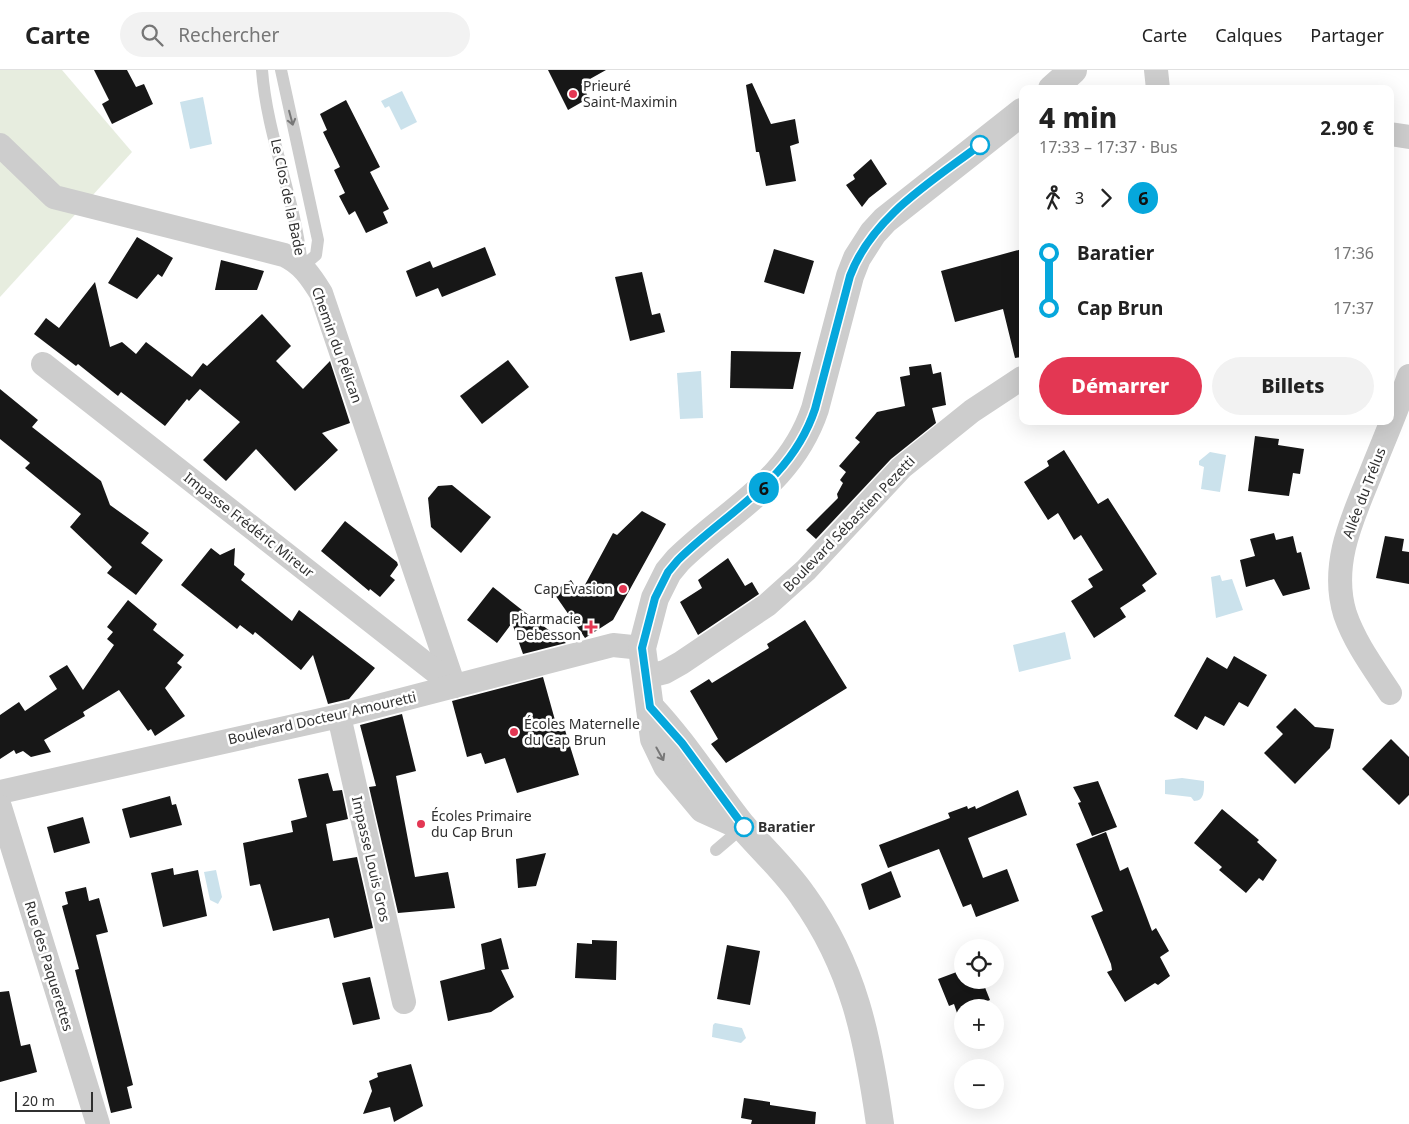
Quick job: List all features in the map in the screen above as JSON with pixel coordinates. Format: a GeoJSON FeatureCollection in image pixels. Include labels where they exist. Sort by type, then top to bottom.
{"type":"FeatureCollection","features":[{"type":"Feature","properties":{"kind":"street"},"geometry":{"type":"LineString","coordinates":[[1056,85],[1073,70]]}},
{"type":"Feature","properties":{"kind":"street"},"geometry":{"type":"LineString","coordinates":[[1156,70],[1158,85]]}},
{"type":"Feature","properties":{"kind":"street"},"geometry":{"type":"LineString","coordinates":[[880,1124],[861,1017],[838,954],[802,895],[715,814],[671,730],[650,707],[642,648],[655,598],[668,572],[689,549],[767,486],[803,438],[815,409],[850,276],[857,258],[873,233],[897,210],[1019,114]]}},
{"type":"Feature","properties":{"kind":"street"},"geometry":{"type":"LineString","coordinates":[[1394,135],[1409,137]]}},
{"type":"Feature","properties":{"kind":"street","name":"Chemin du Pélican"},"geometry":{"type":"LineString","coordinates":[[0,144],[54,197],[284,255],[302,267],[322,293],[454,686]]}},
{"type":"Feature","properties":{"kind":"street","name":"Impasse Frédéric Mireur"},"geometry":{"type":"LineString","coordinates":[[43,364],[454,686]]}},
{"type":"Feature","properties":{"kind":"street","name":"Allée du Trélus"},"geometry":{"type":"LineString","coordinates":[[1394,414],[1409,376]]}},
{"type":"Feature","properties":{"kind":"street","name":"Boulevard Sébastien Pezetti"},"geometry":{"type":"LineString","coordinates":[[645,677],[665,672],[682,663],[767,605],[806,570],[907,463],[972,411],[1019,380]]}},
{"type":"Feature","properties":{"kind":"street","name":"Allée du Trélus"},"geometry":{"type":"LineString","coordinates":[[1390,425],[1347,533],[1340,574],[1345,612],[1352,631],[1360,649],[1390,693]]}},
{"type":"Feature","properties":{"kind":"street","name":"Boulevard Docteur Amouretti"},"geometry":{"type":"LineString","coordinates":[[0,792],[339,716],[613,645],[642,648]]}},
{"type":"Feature","properties":{"kind":"street","name":"Impasse Louis Gros"},"geometry":{"type":"LineString","coordinates":[[339,716],[404,1002]]}},
{"type":"Feature","properties":{"kind":"street","name":"Rue des Paquerettes"},"geometry":{"type":"LineString","coordinates":[[0,807],[98,1124]]}},
{"type":"Feature","properties":{"kind":"lane","name":"Le Clos de la Bade"},"geometry":{"type":"LineString","coordinates":[[262,70],[269,112],[300,243],[302,267]]}},
{"type":"Feature","properties":{"kind":"lane","name":"Le Clos de la Bade"},"geometry":{"type":"LineString","coordinates":[[281,70],[318,240],[316,255],[302,267]]}},
{"type":"Feature","properties":{"kind":"lane"},"geometry":{"type":"LineString","coordinates":[[715,814],[716,850]]}},
{"type":"Feature","properties":{"kind":"shaded area"},"geometry":{"type":"Polygon","coordinates":[[[0,70],[62,70],[132,152],[0,297],[0,70]]]}},
{"type":"Feature","properties":{"kind":"water"},"geometry":{"type":"Polygon","coordinates":[[[402,91],[417,122],[401,130],[389,106],[385,108],[381,101],[402,91]]]}},
{"type":"Feature","properties":{"kind":"water"},"geometry":{"type":"Polygon","coordinates":[[[203,97],[212,144],[190,149],[180,102],[203,97]]]}},
{"type":"Feature","properties":{"kind":"water"},"geometry":{"type":"Polygon","coordinates":[[[701,371],[703,418],[680,419],[677,373],[701,371]]]}},
{"type":"Feature","properties":{"kind":"water"},"geometry":{"type":"Polygon","coordinates":[[[1210,452],[1226,455],[1220,492],[1201,489],[1204,467],[1199,465],[1199,461],[1210,452]]]}},
{"type":"Feature","properties":{"kind":"water"},"geometry":{"type":"Polygon","coordinates":[[[1220,575],[1222,581],[1232,579],[1243,610],[1216,618],[1211,577],[1220,575]]]}},
{"type":"Feature","properties":{"kind":"water"},"geometry":{"type":"Polygon","coordinates":[[[1065,632],[1071,659],[1019,672],[1013,645],[1065,632]]]}},
{"type":"Feature","properties":{"kind":"water"},"geometry":{"type":"Polygon","coordinates":[[[1182,778],[1204,781],[1203,794],[1198,801],[1194,801],[1191,797],[1165,794],[1165,780],[1182,778]]]}},
{"type":"Feature","properties":{"kind":"water"},"geometry":{"type":"Polygon","coordinates":[[[216,870],[222,897],[218,904],[210,900],[204,872],[216,870]]]}},
{"type":"Feature","properties":{"kind":"water"},"geometry":{"type":"Polygon","coordinates":[[[715,1023],[742,1028],[746,1038],[741,1043],[712,1037],[713,1025],[715,1023]]]}},
{"type":"Feature","properties":{"kind":"building"},"geometry":{"type":"Polygon","coordinates":[[[94,70],[127,70],[136,87],[144,84],[153,104],[112,124],[102,104],[109,100],[94,70]]]}},
{"type":"Feature","properties":{"kind":"building","name":"Prieuré Saint-Maximin"},"geometry":{"type":"Polygon","coordinates":[[[548,70],[606,70],[581,84],[589,98],[568,110],[548,70]]]}},
{"type":"Feature","properties":{"kind":"building"},"geometry":{"type":"Polygon","coordinates":[[[752,83],[771,124],[795,119],[799,143],[790,146],[796,181],[766,186],[759,152],[756,152],[746,85],[752,83]]]}},
{"type":"Feature","properties":{"kind":"building"},"geometry":{"type":"Polygon","coordinates":[[[346,100],[380,167],[370,172],[389,209],[383,212],[388,223],[366,233],[355,211],[349,215],[339,196],[345,193],[334,170],[340,167],[323,132],[327,130],[320,114],[346,100]]]}},
{"type":"Feature","properties":{"kind":"building"},"geometry":{"type":"Polygon","coordinates":[[[871,159],[887,184],[869,198],[862,207],[846,185],[855,179],[853,175],[871,159]]]}},
{"type":"Feature","properties":{"kind":"building"},"geometry":{"type":"Polygon","coordinates":[[[137,237],[173,258],[162,277],[158,274],[137,299],[108,283],[137,237]]]}},
{"type":"Feature","properties":{"kind":"building"},"geometry":{"type":"Polygon","coordinates":[[[485,247],[496,275],[442,297],[438,288],[416,297],[406,271],[430,261],[433,268],[485,247]]]}},
{"type":"Feature","properties":{"kind":"building"},"geometry":{"type":"Polygon","coordinates":[[[774,249],[814,261],[804,294],[764,282],[774,249]]]}},
{"type":"Feature","properties":{"kind":"building"},"geometry":{"type":"Polygon","coordinates":[[[1019,250],[1019,357],[1015,358],[1003,309],[955,322],[941,271],[1019,250]]]}},
{"type":"Feature","properties":{"kind":"building"},"geometry":{"type":"Polygon","coordinates":[[[221,260],[264,271],[257,290],[215,290],[221,260]]]}},
{"type":"Feature","properties":{"kind":"building"},"geometry":{"type":"Polygon","coordinates":[[[642,272],[652,315],[660,313],[665,332],[630,341],[615,277],[642,272]]]}},
{"type":"Feature","properties":{"kind":"building"},"geometry":{"type":"Polygon","coordinates":[[[95,282],[110,347],[122,342],[136,354],[146,342],[192,377],[203,363],[207,366],[262,314],[291,346],[276,361],[303,389],[330,361],[350,423],[322,433],[338,450],[295,491],[256,449],[226,481],[203,460],[240,422],[200,389],[189,401],[187,399],[165,426],[121,392],[118,396],[78,364],[76,366],[34,334],[46,318],[59,328],[95,282]]]}},
{"type":"Feature","properties":{"kind":"building"},"geometry":{"type":"Polygon","coordinates":[[[731,351],[801,352],[793,389],[730,388],[731,351]]]}},
{"type":"Feature","properties":{"kind":"building"},"geometry":{"type":"Polygon","coordinates":[[[508,360],[529,387],[482,424],[460,396],[508,360]]]}},
{"type":"Feature","properties":{"kind":"building"},"geometry":{"type":"Polygon","coordinates":[[[931,364],[933,374],[941,372],[946,405],[932,408],[936,423],[891,459],[816,539],[806,530],[838,498],[837,494],[843,483],[840,480],[846,472],[839,466],[860,442],[855,438],[877,412],[905,406],[900,377],[910,375],[909,367],[931,364]]]}},
{"type":"Feature","properties":{"kind":"building"},"geometry":{"type":"Polygon","coordinates":[[[0,389],[38,420],[32,427],[101,481],[110,505],[149,533],[141,543],[163,560],[136,595],[107,573],[112,567],[70,527],[81,514],[25,468],[30,463],[0,439],[0,389]]]}},
{"type":"Feature","properties":{"kind":"building"},"geometry":{"type":"Polygon","coordinates":[[[1255,436],[1279,439],[1278,445],[1304,449],[1300,474],[1293,473],[1289,496],[1248,491],[1255,436]]]}},
{"type":"Feature","properties":{"kind":"building"},"geometry":{"type":"Polygon","coordinates":[[[1064,450],[1098,504],[1108,498],[1157,574],[1142,585],[1146,591],[1120,608],[1126,617],[1094,638],[1071,601],[1093,587],[1088,579],[1103,570],[1081,535],[1074,540],[1058,513],[1048,520],[1024,482],[1049,466],[1047,461],[1064,450]]]}},
{"type":"Feature","properties":{"kind":"building"},"geometry":{"type":"Polygon","coordinates":[[[452,485],[491,517],[461,553],[431,527],[428,498],[438,486],[452,485]]]}},
{"type":"Feature","properties":{"kind":"building"},"geometry":{"type":"Polygon","coordinates":[[[642,511],[666,524],[613,620],[585,638],[553,592],[571,580],[580,594],[613,533],[617,535],[642,511]]]}},
{"type":"Feature","properties":{"kind":"building"},"geometry":{"type":"Polygon","coordinates":[[[345,521],[397,562],[398,565],[390,576],[395,580],[380,597],[370,589],[369,591],[321,551],[345,521]]]}},
{"type":"Feature","properties":{"kind":"building"},"geometry":{"type":"Polygon","coordinates":[[[1274,533],[1276,540],[1293,536],[1297,553],[1301,552],[1310,589],[1283,596],[1274,579],[1246,587],[1240,560],[1255,556],[1250,539],[1274,533]]]}},
{"type":"Feature","properties":{"kind":"building"},"geometry":{"type":"Polygon","coordinates":[[[1385,536],[1404,539],[1402,551],[1409,552],[1409,584],[1376,578],[1385,536]]]}},
{"type":"Feature","properties":{"kind":"building"},"geometry":{"type":"Polygon","coordinates":[[[211,548],[220,555],[235,548],[234,565],[245,574],[241,580],[292,621],[299,610],[375,668],[349,699],[328,704],[313,655],[301,670],[255,632],[253,635],[240,625],[237,629],[181,585],[211,548]]]}},
{"type":"Feature","properties":{"kind":"building"},"geometry":{"type":"Polygon","coordinates":[[[728,558],[745,586],[752,582],[759,594],[698,635],[680,602],[702,588],[698,580],[728,558]]]}},
{"type":"Feature","properties":{"kind":"building"},"geometry":{"type":"Polygon","coordinates":[[[493,587],[566,643],[523,654],[512,623],[497,643],[467,620],[493,587]]]}},
{"type":"Feature","properties":{"kind":"building"},"geometry":{"type":"Polygon","coordinates":[[[128,600],[157,624],[153,630],[184,655],[177,663],[182,667],[165,688],[185,716],[155,736],[151,729],[148,731],[119,690],[83,712],[85,716],[44,740],[51,752],[31,757],[23,751],[16,754],[14,750],[0,759],[0,715],[19,702],[25,711],[57,689],[49,676],[67,665],[83,690],[114,645],[107,639],[113,632],[107,627],[128,600]]]}},
{"type":"Feature","properties":{"kind":"building"},"geometry":{"type":"Polygon","coordinates":[[[805,620],[847,688],[726,763],[711,744],[718,739],[690,691],[709,679],[712,683],[769,648],[767,644],[805,620]]]}},
{"type":"Feature","properties":{"kind":"building"},"geometry":{"type":"Polygon","coordinates":[[[1234,656],[1267,675],[1248,707],[1239,702],[1224,726],[1205,716],[1197,730],[1174,716],[1207,657],[1227,669],[1234,656]]]}},
{"type":"Feature","properties":{"kind":"building"},"geometry":{"type":"Polygon","coordinates":[[[543,677],[558,731],[565,730],[579,775],[517,793],[505,758],[485,764],[481,753],[467,757],[452,701],[543,677]]]}},
{"type":"Feature","properties":{"kind":"building"},"geometry":{"type":"Polygon","coordinates":[[[1295,708],[1315,727],[1334,729],[1330,748],[1295,784],[1264,753],[1283,734],[1276,727],[1295,708]]]}},
{"type":"Feature","properties":{"kind":"building"},"geometry":{"type":"Polygon","coordinates":[[[402,714],[416,771],[396,776],[415,877],[448,872],[455,908],[398,913],[369,787],[376,786],[360,725],[402,714]]]}},
{"type":"Feature","properties":{"kind":"building"},"geometry":{"type":"Polygon","coordinates":[[[1391,739],[1409,757],[1409,795],[1399,805],[1362,769],[1391,739]]]}},
{"type":"Feature","properties":{"kind":"building"},"geometry":{"type":"Polygon","coordinates":[[[328,773],[333,791],[342,790],[348,819],[326,824],[333,861],[357,857],[373,928],[334,938],[329,918],[273,931],[260,884],[250,886],[243,843],[293,832],[291,821],[307,817],[298,779],[328,773]]]}},
{"type":"Feature","properties":{"kind":"building"},"geometry":{"type":"Polygon","coordinates":[[[1098,781],[1117,827],[1092,836],[1078,803],[1081,802],[1073,787],[1098,781]]]}},
{"type":"Feature","properties":{"kind":"building"},"geometry":{"type":"Polygon","coordinates":[[[1018,790],[1027,815],[968,838],[983,878],[1007,869],[1019,901],[976,917],[971,904],[963,907],[939,849],[888,868],[879,845],[950,818],[948,813],[967,806],[968,809],[975,806],[976,809],[1018,790]]]}},
{"type":"Feature","properties":{"kind":"building"},"geometry":{"type":"Polygon","coordinates":[[[170,796],[172,805],[176,804],[182,825],[130,838],[122,809],[170,796]]]}},
{"type":"Feature","properties":{"kind":"building"},"geometry":{"type":"Polygon","coordinates":[[[1222,809],[1259,840],[1257,842],[1277,860],[1263,881],[1259,878],[1246,893],[1219,870],[1222,867],[1194,843],[1222,809]]]}},
{"type":"Feature","properties":{"kind":"building"},"geometry":{"type":"Polygon","coordinates":[[[83,817],[90,843],[54,853],[47,827],[83,817]]]}},
{"type":"Feature","properties":{"kind":"building"},"geometry":{"type":"Polygon","coordinates":[[[1106,832],[1120,871],[1128,867],[1152,931],[1156,928],[1169,951],[1160,957],[1170,976],[1158,985],[1155,983],[1125,1002],[1107,972],[1112,970],[1111,964],[1091,916],[1103,911],[1076,844],[1106,832]]]}},
{"type":"Feature","properties":{"kind":"building"},"geometry":{"type":"Polygon","coordinates":[[[546,853],[536,886],[518,888],[516,859],[546,853]]]}},
{"type":"Feature","properties":{"kind":"building"},"geometry":{"type":"Polygon","coordinates":[[[173,868],[174,875],[198,870],[207,916],[163,927],[151,873],[173,868]]]}},
{"type":"Feature","properties":{"kind":"building"},"geometry":{"type":"Polygon","coordinates":[[[891,871],[901,897],[869,910],[861,884],[891,871]]]}},
{"type":"Feature","properties":{"kind":"building"},"geometry":{"type":"Polygon","coordinates":[[[86,887],[89,901],[99,898],[108,932],[96,935],[133,1085],[127,1087],[132,1108],[111,1113],[75,970],[79,969],[62,906],[68,904],[65,892],[86,887]]]}},
{"type":"Feature","properties":{"kind":"building"},"geometry":{"type":"Polygon","coordinates":[[[501,938],[509,969],[501,970],[514,997],[491,1012],[448,1021],[440,981],[485,969],[481,944],[501,938]]]}},
{"type":"Feature","properties":{"kind":"building"},"geometry":{"type":"Polygon","coordinates":[[[592,940],[617,941],[616,980],[575,978],[577,943],[592,944],[592,940]]]}},
{"type":"Feature","properties":{"kind":"building"},"geometry":{"type":"Polygon","coordinates":[[[727,945],[760,951],[750,1005],[717,999],[727,945]]]}},
{"type":"Feature","properties":{"kind":"building"},"geometry":{"type":"Polygon","coordinates":[[[954,973],[954,989],[986,989],[990,999],[954,999],[954,1004],[949,1006],[938,979],[954,973]]]}},
{"type":"Feature","properties":{"kind":"building"},"geometry":{"type":"Polygon","coordinates":[[[370,977],[380,1019],[353,1025],[342,983],[370,977]]]}},
{"type":"Feature","properties":{"kind":"building"},"geometry":{"type":"Polygon","coordinates":[[[9,991],[21,1046],[30,1044],[37,1072],[0,1082],[0,992],[9,991]]]}},
{"type":"Feature","properties":{"kind":"building"},"geometry":{"type":"Polygon","coordinates":[[[411,1064],[423,1106],[394,1122],[390,1107],[363,1114],[372,1091],[369,1081],[378,1077],[377,1073],[411,1064]]]}},
{"type":"Feature","properties":{"kind":"building"},"geometry":{"type":"Polygon","coordinates":[[[744,1098],[770,1102],[770,1105],[816,1112],[815,1124],[751,1124],[752,1120],[741,1118],[744,1098]]]}},
{"type":"Feature","properties":{"kind":"bus line","name":"6"},"geometry":{"type":"LineString","coordinates":[[744,827],[682,743],[650,707],[642,648],[655,598],[668,572],[678,560],[767,486],[803,438],[815,409],[850,276],[857,258],[873,233],[897,210],[980,145]]}},
{"type":"Feature","properties":{"kind":"place","name":"Prieuré Saint-Maximin"},"geometry":{"type":"Point","coordinates":[573,94]}},
{"type":"Feature","properties":{"kind":"place","name":"Cap Evasion"},"geometry":{"type":"Point","coordinates":[623,589]}},
{"type":"Feature","properties":{"kind":"place","name":"Pharmacie Debesson"},"geometry":{"type":"Point","coordinates":[591,627]}},
{"type":"Feature","properties":{"kind":"place","name":"Écoles Maternelle du Cap Brun"},"geometry":{"type":"Point","coordinates":[514,732]}},
{"type":"Feature","properties":{"kind":"place","name":"Écoles Primaire du Cap Brun"},"geometry":{"type":"Point","coordinates":[421,824]}},
{"type":"Feature","properties":{"kind":"place","name":"Baratier"},"geometry":{"type":"Point","coordinates":[744,827]}}]}
